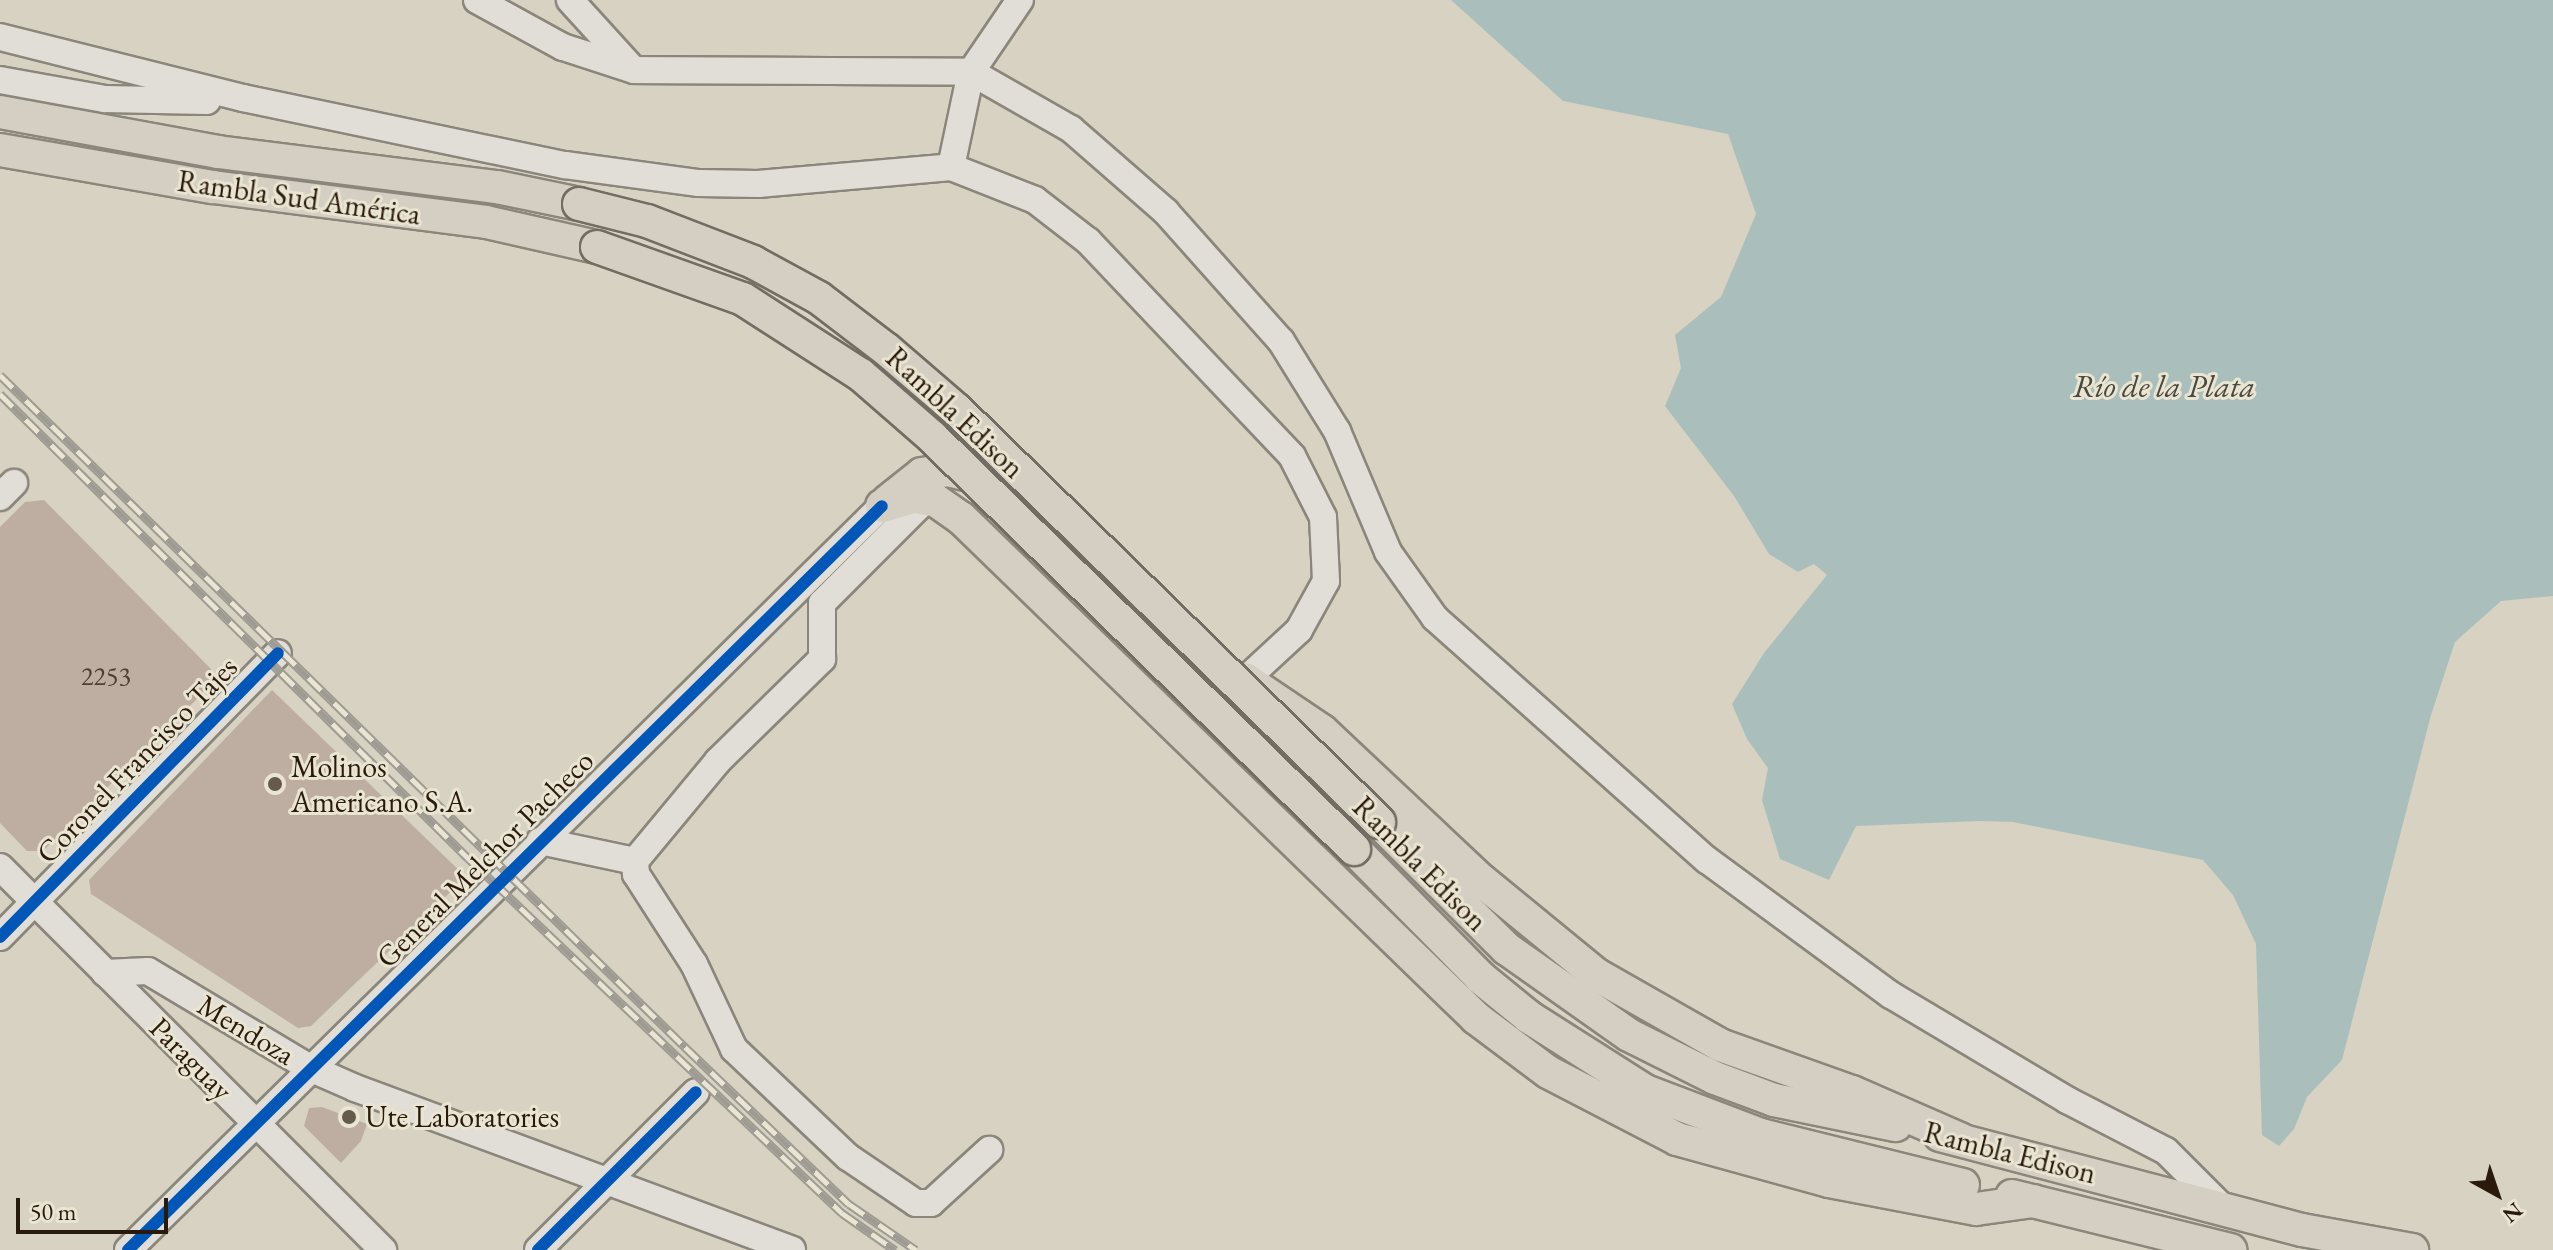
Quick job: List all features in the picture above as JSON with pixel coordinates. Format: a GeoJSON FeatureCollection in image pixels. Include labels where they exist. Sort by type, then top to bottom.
{"type":"FeatureCollection","features":[{"type":"Feature","properties":{"kind":"main road","name":"Rambla Sud América"},"geometry":{"type":"LineString","coordinates":[[0,112],[218,152],[497,187],[579,204]]}},
{"type":"Feature","properties":{"kind":"main road","name":"Rambla Sud América"},"geometry":{"type":"LineString","coordinates":[[0,150],[213,187],[486,222],[597,247]]}},
{"type":"Feature","properties":{"kind":"main road","name":"Rambla Edison"},"geometry":{"type":"LineString","coordinates":[[579,204],[647,221],[753,262],[819,298],[886,349],[957,410],[1507,949],[1629,1035],[1715,1078],[1774,1100],[1960,1139],[2220,1205],[2302,1230],[2412,1250]]}},
{"type":"Feature","properties":{"kind":"main road","name":"Rambla Edison"},"geometry":{"type":"LineString","coordinates":[[597,247],[743,299],[861,375],[932,437],[1354,849],[1481,978],[1529,1017],[1645,1091],[1761,1135],[2230,1250]]}},
{"type":"Feature","properties":{"kind":"main road"},"geometry":{"type":"LineString","coordinates":[[882,506],[922,474],[947,470],[985,479],[1245,680],[1346,751],[1482,881],[1597,975],[1720,1045],[1852,1092],[1960,1139]]}},
{"type":"Feature","properties":{"kind":"main road"},"geometry":{"type":"LineString","coordinates":[[882,506],[913,497],[926,499],[961,518],[1476,1018],[1548,1072],[1677,1139],[1829,1181],[1976,1209],[2033,1201]]}},
{"type":"Feature","properties":{"kind":"street"},"geometry":{"type":"LineString","coordinates":[[477,0],[563,47],[634,70],[971,72],[1071,129],[1166,212],[1281,341],[1337,431],[1364,505],[1388,552],[1435,618],[1707,860],[1891,995],[2067,1100],[2166,1151],[2220,1205]]}},
{"type":"Feature","properties":{"kind":"street"},"geometry":{"type":"LineString","coordinates":[[570,0],[634,70]]}},
{"type":"Feature","properties":{"kind":"street"},"geometry":{"type":"LineString","coordinates":[[951,167],[971,72],[1020,0]]}},
{"type":"Feature","properties":{"kind":"street"},"geometry":{"type":"LineString","coordinates":[[0,37],[243,98],[565,165],[699,183],[788,182],[951,167],[1035,200],[1088,241],[1292,456],[1323,517],[1326,581],[1299,630],[1245,680]]}},
{"type":"Feature","properties":{"kind":"street"},"geometry":{"type":"LineString","coordinates":[[0,80],[105,99],[205,102],[243,98]]}},
{"type":"Feature","properties":{"kind":"street"},"geometry":{"type":"LineString","coordinates":[[926,499],[822,603],[822,659],[718,761],[635,861],[636,874],[694,964],[734,1049],[848,1157],[916,1203],[931,1203],[989,1150]]}},
{"type":"Feature","properties":{"kind":"street"},"geometry":{"type":"LineString","coordinates":[[1323,517],[1364,505]]}},
{"type":"Feature","properties":{"kind":"street","name":"General Melchor Pacheco"},"geometry":{"type":"LineString","coordinates":[[128,1250],[882,506]]}},
{"type":"Feature","properties":{"kind":"street","name":"Coronel Francisco Tajes"},"geometry":{"type":"LineString","coordinates":[[0,937],[278,653]]}},
{"type":"Feature","properties":{"kind":"street"},"geometry":{"type":"LineString","coordinates":[[540,841],[635,861]]}},
{"type":"Feature","properties":{"kind":"street","name":"Paraguay"},"geometry":{"type":"LineString","coordinates":[[0,867],[383,1250]]}},
{"type":"Feature","properties":{"kind":"street","name":"Mendoza"},"geometry":{"type":"LineString","coordinates":[[105,973],[148,971],[312,1069],[603,1185],[792,1250]]}},
{"type":"Feature","properties":{"kind":"street"},"geometry":{"type":"LineString","coordinates":[[538,1250],[696,1092]]}},
{"type":"Feature","properties":{"kind":"water","name":"Río de la Plata"},"geometry":{"type":"Polygon","coordinates":[[[1451,0],[2553,0],[2553,596],[2501,601],[2455,642],[2431,715],[2342,1060],[2307,1097],[2294,1129],[2279,1146],[2262,1135],[2256,944],[2233,895],[2203,860],[2013,822],[1980,821],[1856,826],[1829,880],[1780,859],[1762,800],[1768,768],[1747,739],[1732,704],[1764,653],[1827,575],[1814,564],[1798,572],[1769,554],[1734,496],[1665,406],[1681,368],[1675,335],[1721,297],[1756,214],[1728,134],[1563,101],[1451,0]]]}},
{"type":"Feature","properties":{"kind":"building"},"geometry":{"type":"Polygon","coordinates":[[[44,500],[211,669],[211,685],[43,851],[27,851],[0,823],[0,527],[25,502],[44,500]]]}},
{"type":"Feature","properties":{"kind":"building","name":"Molinos Americano S.A."},"geometry":{"type":"Polygon","coordinates":[[[272,690],[466,877],[311,1026],[298,1028],[91,894],[89,880],[272,690]]]}},
{"type":"Feature","properties":{"kind":"building"},"geometry":{"type":"Polygon","coordinates":[[[322,1107],[367,1124],[361,1141],[341,1163],[304,1126],[309,1108],[322,1107]]]}},
{"type":"Feature","properties":{"kind":"railway"},"geometry":{"type":"LineString","coordinates":[[0,375],[849,1204],[916,1250]]}},
{"type":"Feature","properties":{"kind":"railway"},"geometry":{"type":"LineString","coordinates":[[0,394],[468,858],[842,1213],[895,1250]]}},
{"type":"Feature","properties":{"kind":"cycle path"},"geometry":{"type":"LineString","coordinates":[[128,1250],[882,506]]}},
{"type":"Feature","properties":{"kind":"cycle path"},"geometry":{"type":"LineString","coordinates":[[0,937],[278,653]]}},
{"type":"Feature","properties":{"kind":"cycle path"},"geometry":{"type":"LineString","coordinates":[[538,1250],[696,1092]]}},
{"type":"Feature","properties":{"kind":"place","name":"Molinos Americano S.A."},"geometry":{"type":"Point","coordinates":[275,784]}},
{"type":"Feature","properties":{"kind":"place","name":"Ute Laboratories"},"geometry":{"type":"Point","coordinates":[349,1117]}}]}
